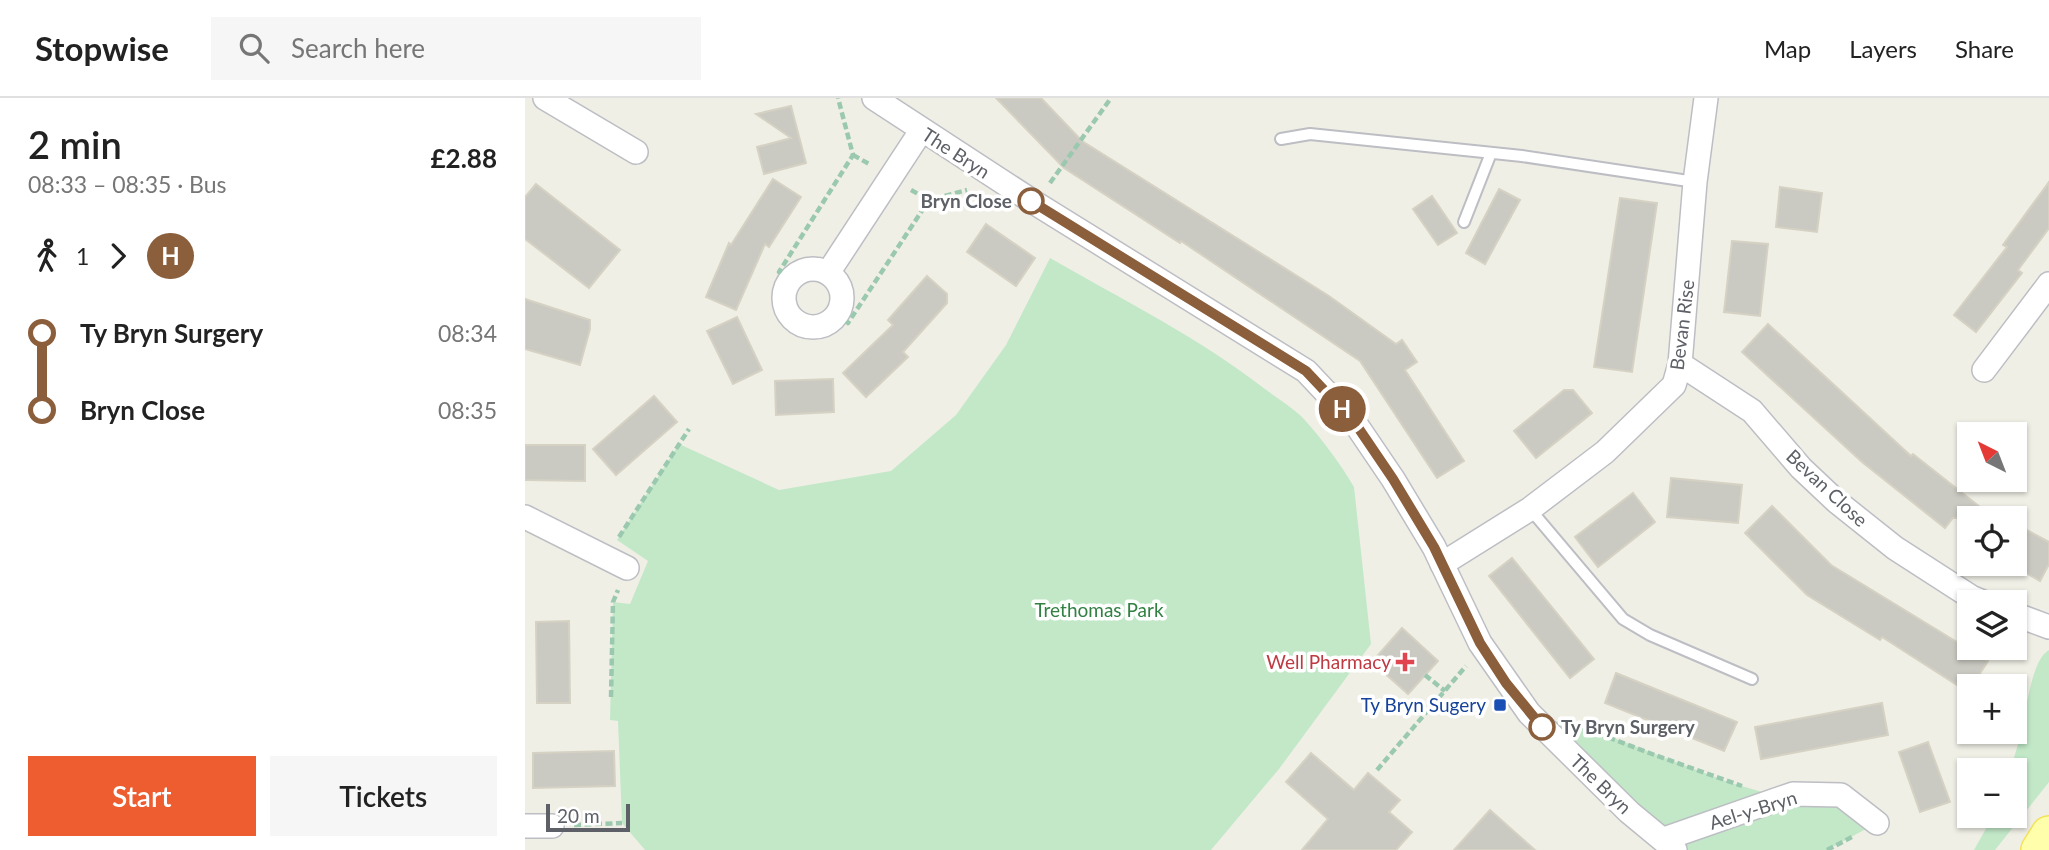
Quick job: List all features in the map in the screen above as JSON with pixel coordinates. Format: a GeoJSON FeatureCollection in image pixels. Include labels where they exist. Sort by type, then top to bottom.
{"type":"FeatureCollection","features":[{"type":"Feature","properties":{"kind":"main road"},"geometry":{"type":"LineString","coordinates":[[2039,850],[2049,834]]}},
{"type":"Feature","properties":{"kind":"street"},"geometry":{"type":"LineString","coordinates":[[545,98],[636,152]]}},
{"type":"Feature","properties":{"kind":"street","name":"The Bryn"},"geometry":{"type":"LineString","coordinates":[[874,98],[1034,203],[1306,371],[1355,423],[1393,479],[1434,547],[1482,646],[1506,683],[1542,727],[1629,812],[1669,845]]}},
{"type":"Feature","properties":{"kind":"street","name":"Bevan Rise"},"geometry":{"type":"LineString","coordinates":[[1441,564],[1530,509],[1605,452],[1674,385],[1681,364],[1695,182],[1706,98]]}},
{"type":"Feature","properties":{"kind":"street"},"geometry":{"type":"LineString","coordinates":[[828,273],[921,131]]}},
{"type":"Feature","properties":{"kind":"street"},"geometry":{"type":"LineString","coordinates":[[809,269],[828,273],[840,286],[842,304],[838,312],[825,324],[816,327],[797,322],[785,306],[786,287],[791,278],[809,269]]}},
{"type":"Feature","properties":{"kind":"street"},"geometry":{"type":"LineString","coordinates":[[1984,370],[2049,284]]}},
{"type":"Feature","properties":{"kind":"street","name":"Bevan Close"},"geometry":{"type":"LineString","coordinates":[[1681,364],[1752,411],[1801,468],[1836,501],[1875,532],[1961,590]]}},
{"type":"Feature","properties":{"kind":"street"},"geometry":{"type":"LineString","coordinates":[[525,517],[627,568]]}},
{"type":"Feature","properties":{"kind":"street"},"geometry":{"type":"LineString","coordinates":[[2027,619],[2049,628]]}},
{"type":"Feature","properties":{"kind":"street","name":"Ael-y-Bryn"},"geometry":{"type":"LineString","coordinates":[[1669,845],[1793,794],[1841,794],[1877,823]]}},
{"type":"Feature","properties":{"kind":"street"},"geometry":{"type":"LineString","coordinates":[[525,826],[552,826]]}},
{"type":"Feature","properties":{"kind":"lane"},"geometry":{"type":"LineString","coordinates":[[1281,139],[1310,134],[1491,153],[1695,182]]}},
{"type":"Feature","properties":{"kind":"lane"},"geometry":{"type":"LineString","coordinates":[[1464,222],[1491,153]]}},
{"type":"Feature","properties":{"kind":"lane"},"geometry":{"type":"LineString","coordinates":[[1530,509],[1623,619],[1650,635],[1752,679]]}},
{"type":"Feature","properties":{"kind":"path"},"geometry":{"type":"LineString","coordinates":[[791,278],[779,272],[853,155],[838,98]]}},
{"type":"Feature","properties":{"kind":"path"},"geometry":{"type":"LineString","coordinates":[[1034,203],[1111,98]]}},
{"type":"Feature","properties":{"kind":"path"},"geometry":{"type":"LineString","coordinates":[[838,312],[848,323],[929,200],[1000,181]]}},
{"type":"Feature","properties":{"kind":"path"},"geometry":{"type":"LineString","coordinates":[[617,540],[689,429]]}},
{"type":"Feature","properties":{"kind":"path"},"geometry":{"type":"LineString","coordinates":[[611,696],[613,602],[627,568]]}},
{"type":"Feature","properties":{"kind":"path"},"geometry":{"type":"LineString","coordinates":[[1377,770],[1482,646]]}},
{"type":"Feature","properties":{"kind":"path"},"geometry":{"type":"LineString","coordinates":[[1425,675],[1445,691]]}},
{"type":"Feature","properties":{"kind":"path"},"geometry":{"type":"LineString","coordinates":[[1542,727],[1564,719],[1703,773],[1783,798]]}},
{"type":"Feature","properties":{"kind":"path"},"geometry":{"type":"LineString","coordinates":[[552,826],[622,823]]}},
{"type":"Feature","properties":{"kind":"green space","name":"Trethomas Park"},"geometry":{"type":"Polygon","coordinates":[[[1050,258],[1160,320],[1240,370],[1294,410],[1317,434],[1354,487],[1371,644],[1279,769],[1211,850],[645,850],[622,823],[618,721],[610,720],[613,602],[630,604],[648,561],[617,540],[679,444],[779,490],[891,471],[956,415],[1006,345],[1050,258]]]}},
{"type":"Feature","properties":{"kind":"green space"},"geometry":{"type":"Polygon","coordinates":[[[2049,650],[2049,782],[2027,810],[2027,758],[2014,758],[2018,744],[2027,744],[2027,701],[2034,675],[2049,650]]]}},
{"type":"Feature","properties":{"kind":"green space"},"geometry":{"type":"Polygon","coordinates":[[[1564,719],[1728,782],[1783,798],[1819,793],[1877,823],[1827,850],[1675,850],[1542,727],[1564,719]]]}},
{"type":"Feature","properties":{"kind":"green space"},"geometry":{"type":"Polygon","coordinates":[[[1986,828],[2012,828],[1995,850],[1974,850],[1986,828]]]}},
{"type":"Feature","properties":{"kind":"building"},"geometry":{"type":"Polygon","coordinates":[[[996,98],[1041,98],[1082,141],[1329,296],[1396,344],[1402,340],[1417,362],[1405,370],[1464,461],[1437,478],[1360,361],[1181,241],[1180,243],[1064,168],[996,98]]]}},
{"type":"Feature","properties":{"kind":"building"},"geometry":{"type":"Polygon","coordinates":[[[791,106],[806,163],[764,174],[757,147],[791,138],[756,114],[791,106]]]}},
{"type":"Feature","properties":{"kind":"building"},"geometry":{"type":"Polygon","coordinates":[[[773,179],[801,197],[769,247],[765,244],[736,310],[706,297],[729,243],[731,245],[773,179]]]}},
{"type":"Feature","properties":{"kind":"building"},"geometry":{"type":"Polygon","coordinates":[[[2049,182],[2049,228],[2018,270],[2022,273],[1976,332],[1954,315],[2007,247],[2003,245],[2049,182]]]}},
{"type":"Feature","properties":{"kind":"building"},"geometry":{"type":"Polygon","coordinates":[[[536,184],[620,250],[589,288],[525,239],[525,197],[536,184]]]}},
{"type":"Feature","properties":{"kind":"building"},"geometry":{"type":"Polygon","coordinates":[[[1780,187],[1822,193],[1817,232],[1776,227],[1780,187]]]}},
{"type":"Feature","properties":{"kind":"building"},"geometry":{"type":"Polygon","coordinates":[[[1499,189],[1520,200],[1485,264],[1466,253],[1499,189]]]}},
{"type":"Feature","properties":{"kind":"building"},"geometry":{"type":"Polygon","coordinates":[[[1432,196],[1457,233],[1438,245],[1413,209],[1432,196]]]}},
{"type":"Feature","properties":{"kind":"building"},"geometry":{"type":"Polygon","coordinates":[[[1620,198],[1657,203],[1632,372],[1594,367],[1620,198]]]}},
{"type":"Feature","properties":{"kind":"building"},"geometry":{"type":"Polygon","coordinates":[[[986,224],[1035,258],[1016,286],[967,252],[986,224]]]}},
{"type":"Feature","properties":{"kind":"building"},"geometry":{"type":"Polygon","coordinates":[[[1732,241],[1768,244],[1760,316],[1724,312],[1732,241]]]}},
{"type":"Feature","properties":{"kind":"building"},"geometry":{"type":"Polygon","coordinates":[[[927,276],[947,294],[947,303],[903,352],[908,357],[866,397],[843,373],[893,325],[888,320],[927,276]]]}},
{"type":"Feature","properties":{"kind":"building"},"geometry":{"type":"Polygon","coordinates":[[[525,299],[590,320],[580,365],[525,349],[525,299]]]}},
{"type":"Feature","properties":{"kind":"building"},"geometry":{"type":"Polygon","coordinates":[[[737,317],[762,370],[733,384],[707,331],[737,317]]]}},
{"type":"Feature","properties":{"kind":"building"},"geometry":{"type":"Polygon","coordinates":[[[1768,324],[1911,456],[1913,454],[1957,489],[1957,492],[1961,492],[1979,506],[1957,506],[1957,518],[1953,518],[1945,528],[1862,462],[1742,352],[1768,324]]]}},
{"type":"Feature","properties":{"kind":"building"},"geometry":{"type":"Polygon","coordinates":[[[833,379],[834,412],[776,415],[775,381],[833,379]]]}},
{"type":"Feature","properties":{"kind":"building"},"geometry":{"type":"Polygon","coordinates":[[[1564,390],[1573,390],[1592,413],[1536,458],[1514,431],[1564,390]]]}},
{"type":"Feature","properties":{"kind":"building"},"geometry":{"type":"Polygon","coordinates":[[[654,396],[677,422],[616,475],[593,449],[654,396]]]}},
{"type":"Feature","properties":{"kind":"building"},"geometry":{"type":"Polygon","coordinates":[[[525,445],[585,445],[585,481],[525,480],[525,445]]]}},
{"type":"Feature","properties":{"kind":"building"},"geometry":{"type":"Polygon","coordinates":[[[1671,478],[1742,485],[1738,523],[1667,517],[1671,478]]]}},
{"type":"Feature","properties":{"kind":"building"},"geometry":{"type":"Polygon","coordinates":[[[1633,493],[1655,522],[1598,567],[1575,537],[1633,493]]]}},
{"type":"Feature","properties":{"kind":"building"},"geometry":{"type":"Polygon","coordinates":[[[1772,506],[1831,565],[1957,642],[1957,660],[1988,661],[1980,674],[1957,674],[1957,685],[1882,637],[1880,640],[1807,595],[1745,533],[1772,506]]]}},
{"type":"Feature","properties":{"kind":"building"},"geometry":{"type":"Polygon","coordinates":[[[2027,530],[2049,542],[2049,564],[2040,581],[2027,574],[2027,530]]]}},
{"type":"Feature","properties":{"kind":"building"},"geometry":{"type":"Polygon","coordinates":[[[1512,558],[1594,659],[1570,678],[1489,576],[1512,558]]]}},
{"type":"Feature","properties":{"kind":"building"},"geometry":{"type":"Polygon","coordinates":[[[569,621],[570,703],[537,703],[536,622],[569,621]]]}},
{"type":"Feature","properties":{"kind":"building","name":"Well Pharmacy"},"geometry":{"type":"Polygon","coordinates":[[[1402,628],[1438,661],[1408,694],[1372,662],[1402,628]]]}},
{"type":"Feature","properties":{"kind":"building"},"geometry":{"type":"Polygon","coordinates":[[[1616,673],[1737,722],[1724,751],[1605,703],[1616,673]]]}},
{"type":"Feature","properties":{"kind":"building"},"geometry":{"type":"Polygon","coordinates":[[[1882,703],[1888,735],[1761,759],[1755,727],[1882,703]]]}},
{"type":"Feature","properties":{"kind":"building"},"geometry":{"type":"Polygon","coordinates":[[[1928,742],[1950,802],[1920,812],[1899,752],[1928,742]]]}},
{"type":"Feature","properties":{"kind":"building"},"geometry":{"type":"Polygon","coordinates":[[[614,751],[615,786],[533,788],[533,753],[614,751]]]}},
{"type":"Feature","properties":{"kind":"building"},"geometry":{"type":"Polygon","coordinates":[[[1311,753],[1354,790],[1368,773],[1400,800],[1389,812],[1412,832],[1396,850],[1302,850],[1328,819],[1286,782],[1311,753]]]}},
{"type":"Feature","properties":{"kind":"building"},"geometry":{"type":"Polygon","coordinates":[[[1490,810],[1535,850],[1454,850],[1490,810]]]}},
{"type":"Feature","properties":{"kind":"bus line","name":"H"},"geometry":{"type":"LineString","coordinates":[[1031,201],[1306,371],[1355,423],[1393,479],[1434,547],[1480,643],[1506,683],[1542,727]]}},
{"type":"Feature","properties":{"kind":"place","name":"Bryn Close"},"geometry":{"type":"Point","coordinates":[1031,201]}},
{"type":"Feature","properties":{"kind":"place","name":"Well Pharmacy"},"geometry":{"type":"Point","coordinates":[1405,662]}},
{"type":"Feature","properties":{"kind":"place","name":"Ty Bryn Sugery"},"geometry":{"type":"Point","coordinates":[1500,705]}},
{"type":"Feature","properties":{"kind":"place","name":"Ty Bryn Surgery"},"geometry":{"type":"Point","coordinates":[1542,727]}}]}
